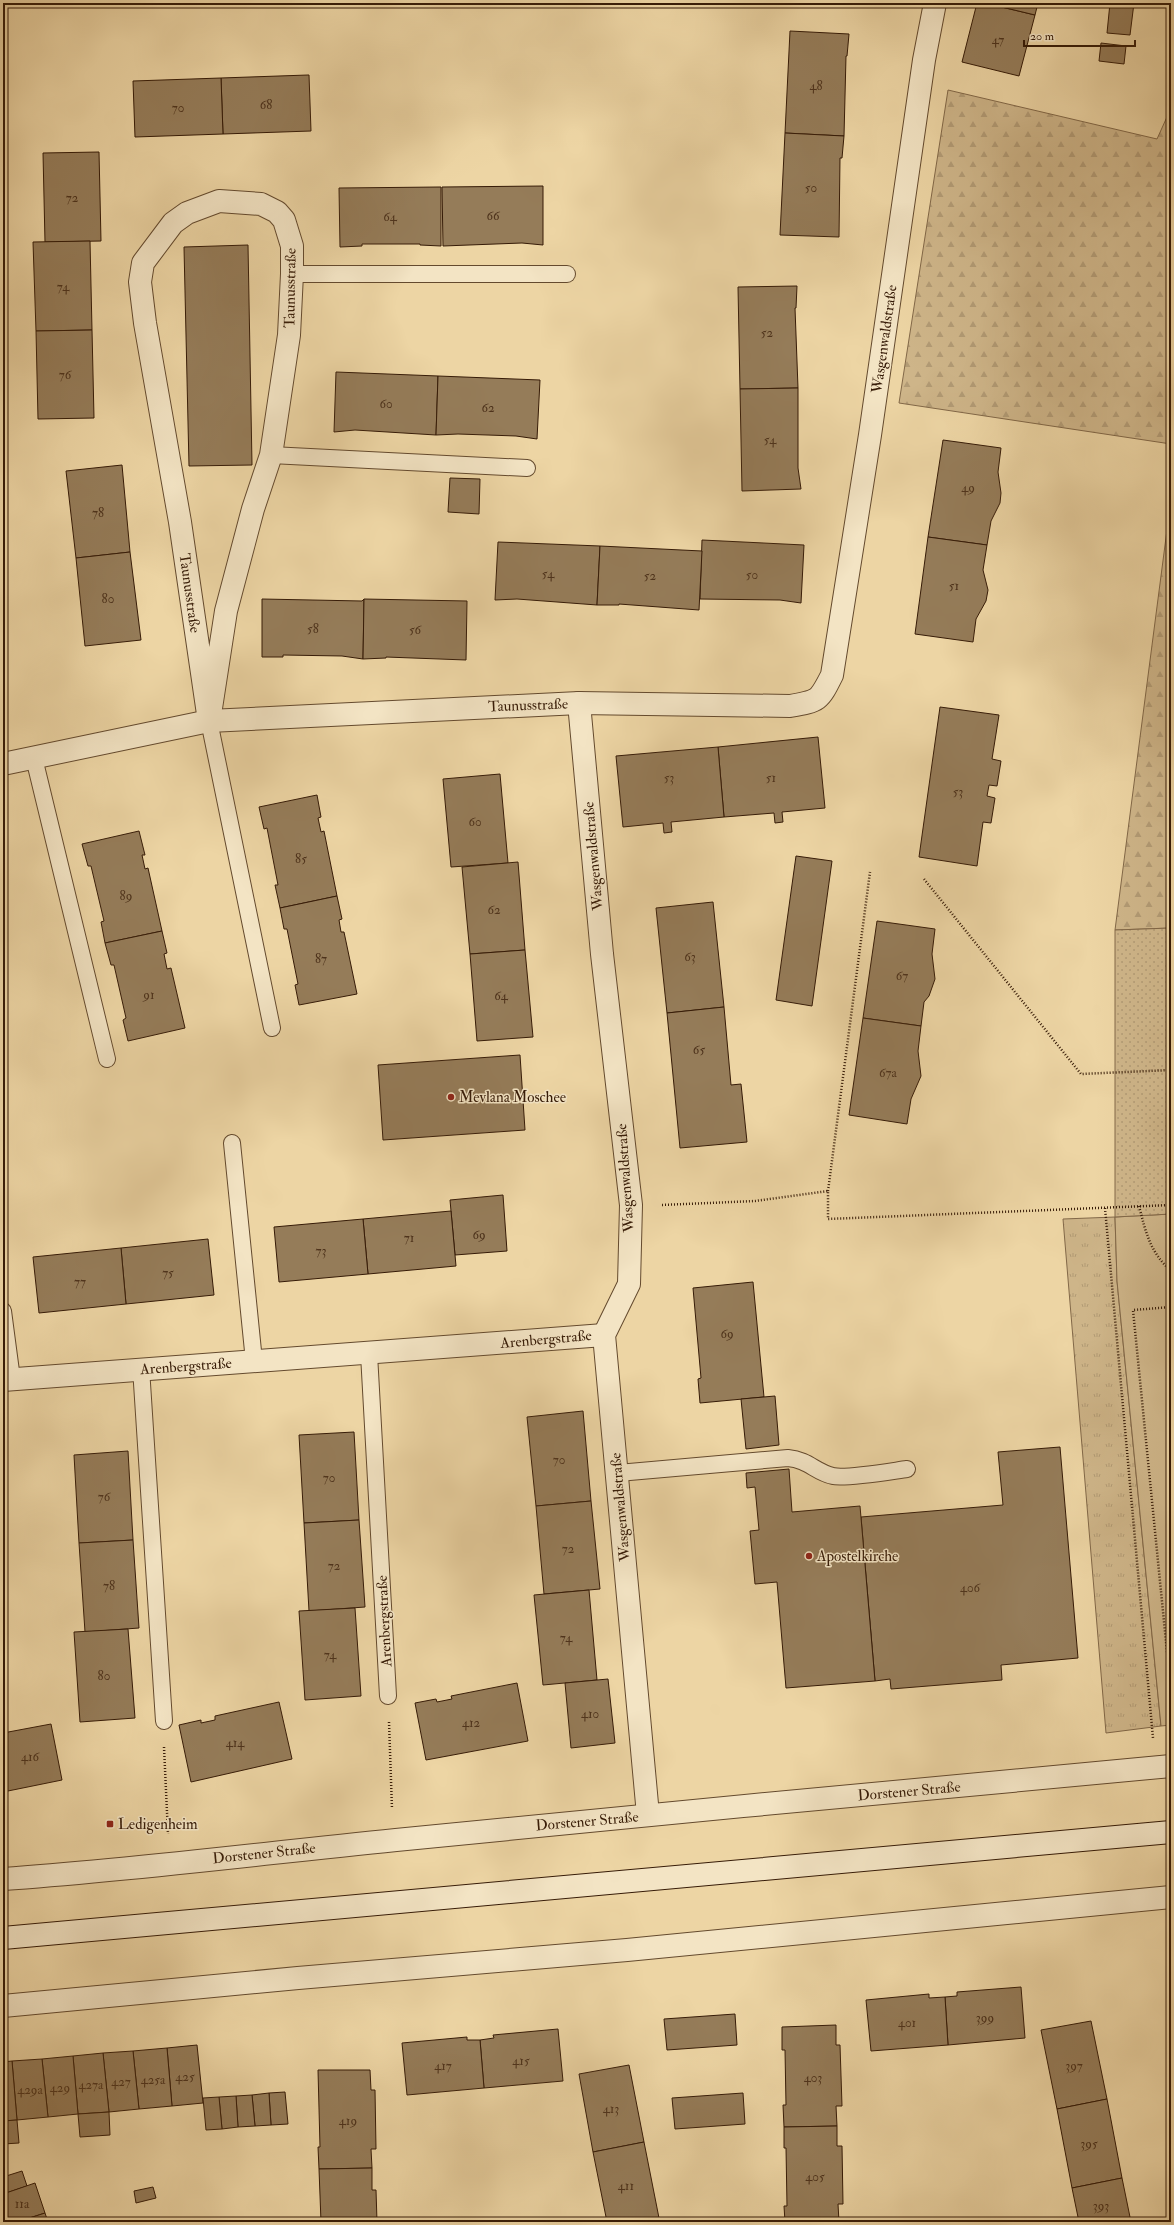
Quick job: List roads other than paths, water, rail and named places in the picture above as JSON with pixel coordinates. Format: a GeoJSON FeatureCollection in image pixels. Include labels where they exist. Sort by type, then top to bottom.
{"type":"FeatureCollection","features":[{"type":"Feature","properties":{"kind":"street","name":"Wasgenwaldstraße"},"geometry":{"type":"LineString","coordinates":[[832,675],[871,428],[924,60],[935,3]]}},
{"type":"Feature","properties":{"kind":"street","name":"Taunusstraße"},"geometry":{"type":"LineString","coordinates":[[220,200],[261,204],[277,212],[284,220],[292,246],[292,274],[289,335],[270,455],[253,509],[226,611],[210,721],[180,522],[145,323],[140,282],[141,271],[148,255],[173,223],[204,206],[220,200]]}},
{"type":"Feature","properties":{"kind":"street","name":"Taunusstraße"},"geometry":{"type":"LineString","coordinates":[[3,764],[210,721],[393,710],[578,703],[790,706],[811,703],[821,697],[832,675]]}},
{"type":"Feature","properties":{"kind":"street","name":"Wasgenwaldstraße"},"geometry":{"type":"LineString","coordinates":[[578,703],[603,962],[631,1205],[629,1284],[604,1334],[618,1473],[648,1815]]}},
{"type":"Feature","properties":{"kind":"street","name":"Arenbergstraße"},"geometry":{"type":"LineString","coordinates":[[8,1380],[141,1368],[369,1354],[604,1334]]}},
{"type":"Feature","properties":{"kind":"street","name":"Dorstener Straße"},"geometry":{"type":"LineString","coordinates":[[3,1880],[113,1872],[170,1863],[394,1840],[1163,1767]]}},
{"type":"Feature","properties":{"kind":"street"},"geometry":{"type":"LineString","coordinates":[[3,1938],[1171,1832]]}},
{"type":"Feature","properties":{"kind":"street"},"geometry":{"type":"LineString","coordinates":[[3,2006],[298,1978],[627,1950],[1171,1897]]}},
{"type":"Feature","properties":{"kind":"lane"},"geometry":{"type":"LineString","coordinates":[[292,274],[567,274]]}},
{"type":"Feature","properties":{"kind":"lane"},"geometry":{"type":"LineString","coordinates":[[270,455],[527,468]]}},
{"type":"Feature","properties":{"kind":"lane"},"geometry":{"type":"LineString","coordinates":[[210,721],[272,1028]]}},
{"type":"Feature","properties":{"kind":"lane"},"geometry":{"type":"LineString","coordinates":[[34,758],[107,1059]]}},
{"type":"Feature","properties":{"kind":"lane"},"geometry":{"type":"LineString","coordinates":[[232,1143],[254,1361]]}},
{"type":"Feature","properties":{"kind":"lane"},"geometry":{"type":"LineString","coordinates":[[3,1311],[8,1380]]}},
{"type":"Feature","properties":{"kind":"lane","name":"Arenbergstraße"},"geometry":{"type":"LineString","coordinates":[[369,1354],[388,1696]]}},
{"type":"Feature","properties":{"kind":"lane"},"geometry":{"type":"LineString","coordinates":[[141,1368],[164,1721]]}},
{"type":"Feature","properties":{"kind":"lane"},"geometry":{"type":"LineString","coordinates":[[618,1473],[788,1458],[801,1459],[820,1472],[834,1477],[907,1469]]}},
{"type":"Feature","properties":{"kind":"place","name":"Mevlana Moschee"},"geometry":{"type":"Point","coordinates":[451,1097]}},
{"type":"Feature","properties":{"kind":"place","name":"Apostelkirche"},"geometry":{"type":"Point","coordinates":[809,1556]}},
{"type":"Feature","properties":{"kind":"place","name":"Ledigenheim"},"geometry":{"type":"Point","coordinates":[110,1824]}}]}
